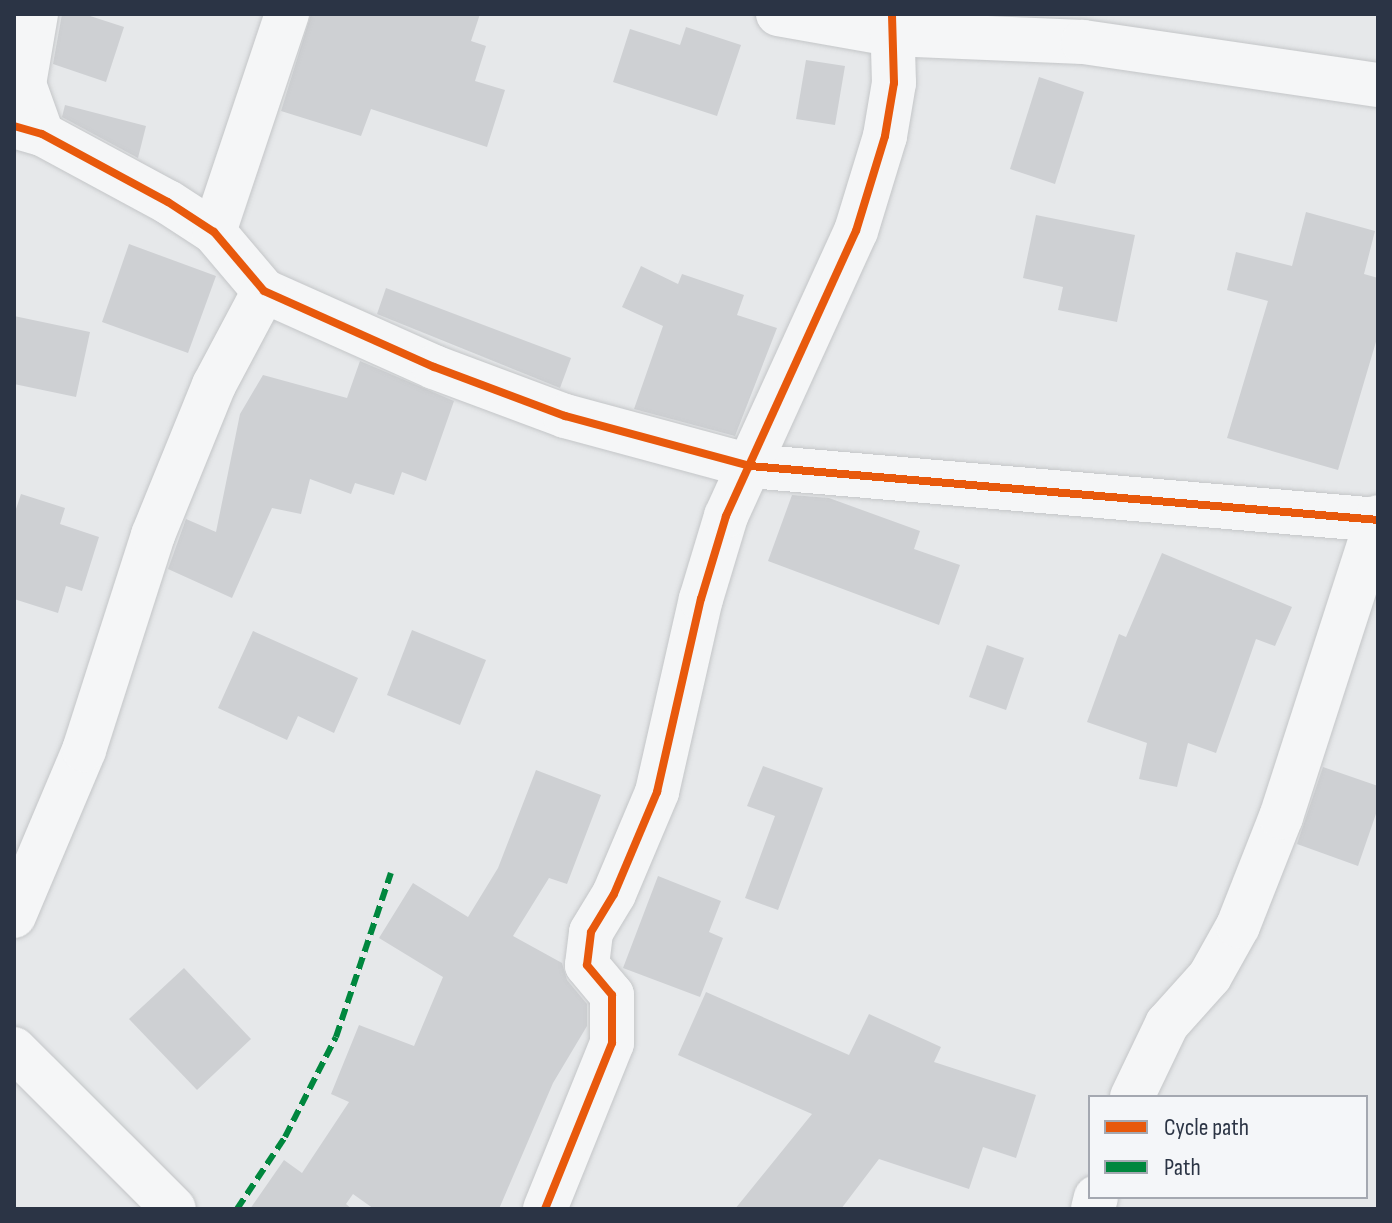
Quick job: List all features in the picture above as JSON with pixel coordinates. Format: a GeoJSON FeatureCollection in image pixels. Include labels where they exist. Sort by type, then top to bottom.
{"type":"FeatureCollection","features":[{"type":"Feature","properties":{"kind":"street"},"geometry":{"type":"LineString","coordinates":[[36,14],[24,84],[28,130],[168,202],[214,232],[264,291],[434,367],[565,416],[750,466],[1378,519],[1281,817],[1238,926],[1210,976],[1167,1024],[1133,1095]]}},
{"type":"Feature","properties":{"kind":"street"},"geometry":{"type":"LineString","coordinates":[[214,232],[287,14]]}},
{"type":"Feature","properties":{"kind":"street"},"geometry":{"type":"LineString","coordinates":[[778,14],[1083,42],[1378,85]]}},
{"type":"Feature","properties":{"kind":"street"},"geometry":{"type":"LineString","coordinates":[[545,1209],[612,1043],[612,995],[587,965],[591,932],[614,894],[657,792],[701,599],[726,516],[856,231],[889,109],[892,24]]}},
{"type":"Feature","properties":{"kind":"street"},"geometry":{"type":"LineString","coordinates":[[14,916],[84,750],[159,522],[214,385],[264,291]]}},
{"type":"Feature","properties":{"kind":"street"},"geometry":{"type":"LineString","coordinates":[[14,1049],[174,1209]]}},
{"type":"Feature","properties":{"kind":"building"},"geometry":{"type":"Polygon","coordinates":[[[62,14],[84,14],[124,27],[106,82],[53,64],[62,14]]]}},
{"type":"Feature","properties":{"kind":"building"},"geometry":{"type":"Polygon","coordinates":[[[311,14],[480,14],[471,41],[486,46],[475,81],[505,90],[487,147],[371,109],[361,136],[281,111],[311,14]]]}},
{"type":"Feature","properties":{"kind":"building"},"geometry":{"type":"Polygon","coordinates":[[[686,27],[741,45],[717,116],[613,82],[630,29],[680,45],[686,27]]]}},
{"type":"Feature","properties":{"kind":"building"},"geometry":{"type":"Polygon","coordinates":[[[806,60],[845,66],[835,125],[796,119],[806,60]]]}},
{"type":"Feature","properties":{"kind":"building"},"geometry":{"type":"Polygon","coordinates":[[[1039,77],[1084,92],[1055,184],[1010,169],[1039,77]]]}},
{"type":"Feature","properties":{"kind":"building"},"geometry":{"type":"Polygon","coordinates":[[[65,105],[146,126],[138,158],[62,117],[65,105]]]}},
{"type":"Feature","properties":{"kind":"building"},"geometry":{"type":"Polygon","coordinates":[[[1306,212],[1375,231],[1364,274],[1378,278],[1378,335],[1338,470],[1227,438],[1268,301],[1227,290],[1236,252],[1292,266],[1306,212]]]}},
{"type":"Feature","properties":{"kind":"building"},"geometry":{"type":"Polygon","coordinates":[[[1036,215],[1135,235],[1117,322],[1058,310],[1063,287],[1023,278],[1036,215]]]}},
{"type":"Feature","properties":{"kind":"building"},"geometry":{"type":"Polygon","coordinates":[[[129,244],[216,276],[188,353],[102,322],[129,244]]]}},
{"type":"Feature","properties":{"kind":"building"},"geometry":{"type":"Polygon","coordinates":[[[641,266],[678,284],[682,274],[744,295],[737,315],[777,328],[735,436],[634,409],[663,326],[622,307],[641,266]]]}},
{"type":"Feature","properties":{"kind":"building"},"geometry":{"type":"Polygon","coordinates":[[[386,288],[571,358],[560,388],[377,314],[386,288]]]}},
{"type":"Feature","properties":{"kind":"building"},"geometry":{"type":"Polygon","coordinates":[[[14,316],[90,332],[76,397],[14,384],[14,316]]]}},
{"type":"Feature","properties":{"kind":"building"},"geometry":{"type":"Polygon","coordinates":[[[360,361],[454,401],[426,481],[402,472],[394,495],[355,483],[351,494],[310,479],[301,514],[272,508],[232,598],[168,569],[186,519],[216,532],[240,414],[263,375],[347,398],[360,361]]]}},
{"type":"Feature","properties":{"kind":"building"},"geometry":{"type":"Polygon","coordinates":[[[21,494],[65,508],[60,524],[99,537],[82,591],[66,586],[58,613],[14,599],[14,515],[21,494]]]}},
{"type":"Feature","properties":{"kind":"building"},"geometry":{"type":"Polygon","coordinates":[[[792,495],[829,498],[920,531],[914,549],[960,565],[939,625],[768,561],[792,495]]]}},
{"type":"Feature","properties":{"kind":"building"},"geometry":{"type":"Polygon","coordinates":[[[1162,553],[1292,607],[1275,646],[1256,639],[1216,753],[1188,743],[1177,787],[1139,779],[1147,743],[1087,722],[1119,634],[1126,637],[1162,553]]]}},
{"type":"Feature","properties":{"kind":"building"},"geometry":{"type":"Polygon","coordinates":[[[412,630],[486,660],[460,725],[387,695],[412,630]]]}},
{"type":"Feature","properties":{"kind":"building"},"geometry":{"type":"Polygon","coordinates":[[[253,631],[358,678],[334,733],[298,716],[287,740],[218,708],[253,631]]]}},
{"type":"Feature","properties":{"kind":"building"},"geometry":{"type":"Polygon","coordinates":[[[987,645],[1024,658],[1006,710],[969,697],[987,645]]]}},
{"type":"Feature","properties":{"kind":"building"},"geometry":{"type":"Polygon","coordinates":[[[763,766],[823,788],[778,910],[745,898],[775,816],[747,806],[763,766]]]}},
{"type":"Feature","properties":{"kind":"building"},"geometry":{"type":"Polygon","coordinates":[[[1323,767],[1378,786],[1378,808],[1358,866],[1297,844],[1323,767]]]}},
{"type":"Feature","properties":{"kind":"building"},"geometry":{"type":"Polygon","coordinates":[[[536,770],[601,795],[567,884],[549,878],[513,936],[562,963],[567,980],[587,1004],[587,1026],[553,1083],[499,1209],[374,1209],[353,1194],[346,1204],[352,1209],[250,1209],[284,1160],[302,1173],[349,1102],[331,1094],[359,1025],[414,1046],[443,977],[379,938],[413,883],[468,917],[498,868],[536,770]]]}},
{"type":"Feature","properties":{"kind":"building"},"geometry":{"type":"Polygon","coordinates":[[[658,876],[721,901],[709,932],[723,938],[700,997],[623,968],[658,876]]]}},
{"type":"Feature","properties":{"kind":"building"},"geometry":{"type":"Polygon","coordinates":[[[184,968],[251,1039],[197,1090],[129,1019],[184,968]]]}},
{"type":"Feature","properties":{"kind":"building"},"geometry":{"type":"Polygon","coordinates":[[[706,992],[849,1055],[869,1014],[941,1047],[934,1062],[1036,1095],[1016,1158],[983,1147],[969,1189],[879,1159],[841,1209],[735,1209],[812,1114],[678,1055],[706,992]]]}},
{"type":"Feature","properties":{"kind":"marked path"},"geometry":{"type":"LineString","coordinates":[[237,1209],[285,1137],[336,1037],[391,873]]}},
{"type":"Feature","properties":{"kind":"cycle path"},"geometry":{"type":"LineString","coordinates":[[545,1209],[612,1043],[612,995],[587,965],[591,932],[614,894],[657,792],[701,599],[726,516],[856,231],[885,136],[894,83],[892,14]]}},
{"type":"Feature","properties":{"kind":"cycle path"},"geometry":{"type":"LineString","coordinates":[[14,126],[42,134],[168,202],[214,232],[264,291],[434,367],[565,416],[750,466],[1378,520]]}}]}
